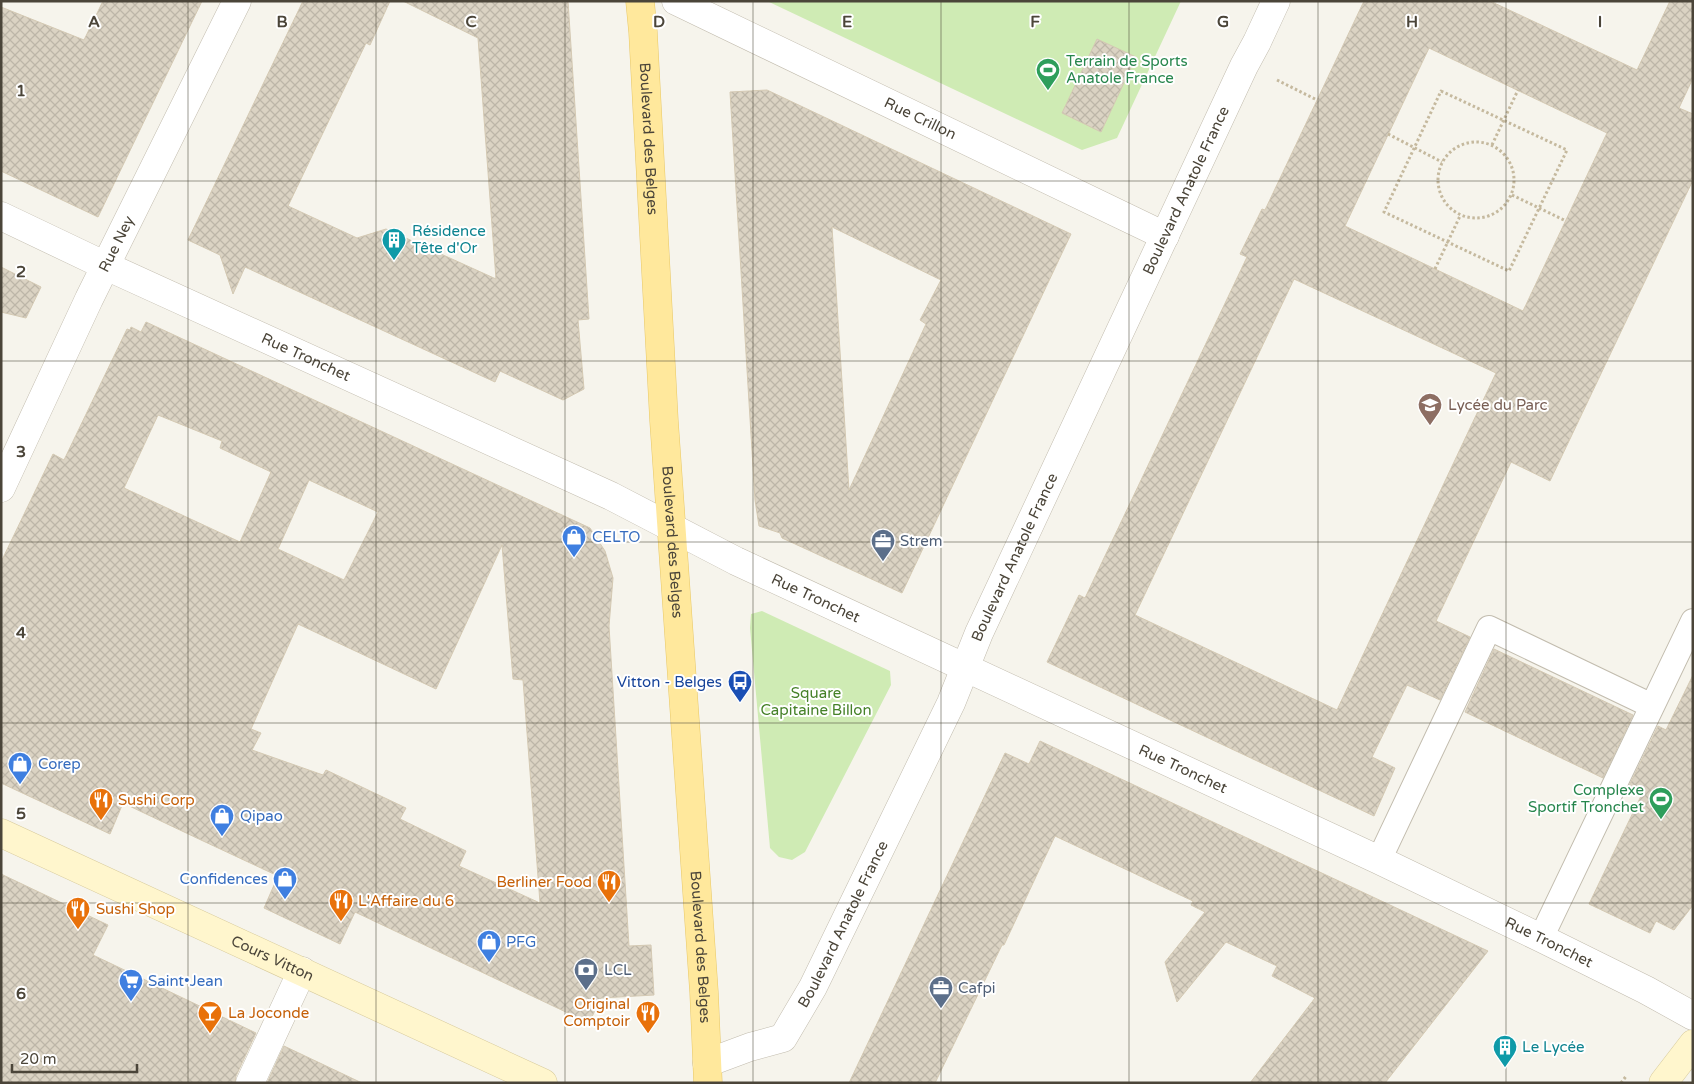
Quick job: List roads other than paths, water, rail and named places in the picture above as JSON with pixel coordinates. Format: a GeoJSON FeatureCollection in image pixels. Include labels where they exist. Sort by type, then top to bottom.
{"type":"FeatureCollection","features":[{"type":"Feature","properties":{"kind":"main road","name":"Boulevard des Belges"},"geometry":{"type":"LineString","coordinates":[[640,1],[671,526],[708,1073]]}},
{"type":"Feature","properties":{"kind":"main road","name":"Cours Vitton"},"geometry":{"type":"LineString","coordinates":[[1,833],[544,1083]]}},
{"type":"Feature","properties":{"kind":"main road"},"geometry":{"type":"LineString","coordinates":[[1663,1083],[1693,1044]]}},
{"type":"Feature","properties":{"kind":"street","name":"Rue Ney"},"geometry":{"type":"LineString","coordinates":[[1,488],[106,266],[237,1]]}},
{"type":"Feature","properties":{"kind":"street","name":"Rue Crillon"},"geometry":{"type":"LineString","coordinates":[[676,1],[1165,236]]}},
{"type":"Feature","properties":{"kind":"street","name":"Boulevard Anatole France"},"geometry":{"type":"LineString","coordinates":[[708,1073],[750,1047],[784,1038],[814,986],[951,703],[984,624],[1276,1]]}},
{"type":"Feature","properties":{"kind":"street","name":"Rue Tronchet"},"geometry":{"type":"LineString","coordinates":[[1,216],[106,266],[611,496],[736,561],[1379,860],[1542,938],[1646,990],[1693,1016]]}},
{"type":"Feature","properties":{"kind":"street"},"geometry":{"type":"LineString","coordinates":[[250,1083],[302,971]]}},
{"type":"Feature","properties":{"kind":"lane"},"geometry":{"type":"LineString","coordinates":[[1542,938],[1693,621]]}},
{"type":"Feature","properties":{"kind":"lane"},"geometry":{"type":"LineString","coordinates":[[1379,860],[1489,628],[1652,706]]}},
{"type":"Feature","properties":{"kind":"place","name":"Terrain de Sports Anatole France"},"geometry":{"type":"Point","coordinates":[1048,91]}},
{"type":"Feature","properties":{"kind":"place","name":"Résidence Tête d'Or"},"geometry":{"type":"Point","coordinates":[394,261]}},
{"type":"Feature","properties":{"kind":"place","name":"Lycée du Parc"},"geometry":{"type":"Point","coordinates":[1430,426]}},
{"type":"Feature","properties":{"kind":"place","name":"CELTO"},"geometry":{"type":"Point","coordinates":[574,558]}},
{"type":"Feature","properties":{"kind":"place","name":"Strem"},"geometry":{"type":"Point","coordinates":[883,562]}},
{"type":"Feature","properties":{"kind":"place","name":"Vitton - Belges"},"geometry":{"type":"Point","coordinates":[740,703]}},
{"type":"Feature","properties":{"kind":"place","name":"Corep"},"geometry":{"type":"Point","coordinates":[20,785]}},
{"type":"Feature","properties":{"kind":"place","name":"Complexe Sportif Tronchet"},"geometry":{"type":"Point","coordinates":[1661,820]}},
{"type":"Feature","properties":{"kind":"place","name":"Sushi Corp"},"geometry":{"type":"Point","coordinates":[101,821]}},
{"type":"Feature","properties":{"kind":"place","name":"Qipao"},"geometry":{"type":"Point","coordinates":[222,837]}},
{"type":"Feature","properties":{"kind":"place","name":"Confidences"},"geometry":{"type":"Point","coordinates":[285,900]}},
{"type":"Feature","properties":{"kind":"place","name":"Berliner Food"},"geometry":{"type":"Point","coordinates":[609,903]}},
{"type":"Feature","properties":{"kind":"place","name":"L'Affaire du 6"},"geometry":{"type":"Point","coordinates":[341,922]}},
{"type":"Feature","properties":{"kind":"place","name":"Sushi Shop"},"geometry":{"type":"Point","coordinates":[78,930]}},
{"type":"Feature","properties":{"kind":"place","name":"PFG"},"geometry":{"type":"Point","coordinates":[489,963]}},
{"type":"Feature","properties":{"kind":"place","name":"LCL"},"geometry":{"type":"Point","coordinates":[586,991]}},
{"type":"Feature","properties":{"kind":"place","name":"Saint•Jean"},"geometry":{"type":"Point","coordinates":[131,1002]}},
{"type":"Feature","properties":{"kind":"place","name":"Cafpi"},"geometry":{"type":"Point","coordinates":[941,1009]}},
{"type":"Feature","properties":{"kind":"place","name":"La Joconde"},"geometry":{"type":"Point","coordinates":[210,1034]}},
{"type":"Feature","properties":{"kind":"place","name":"Original Comptoir"},"geometry":{"type":"Point","coordinates":[648,1034]}},
{"type":"Feature","properties":{"kind":"place","name":"Le Lycée"},"geometry":{"type":"Point","coordinates":[1505,1068]}},
{"type":"Feature","properties":{"kind":"park label","name":"Square Capitaine Billon"},"geometry":{"type":"Point","coordinates":[816,702]}}]}
